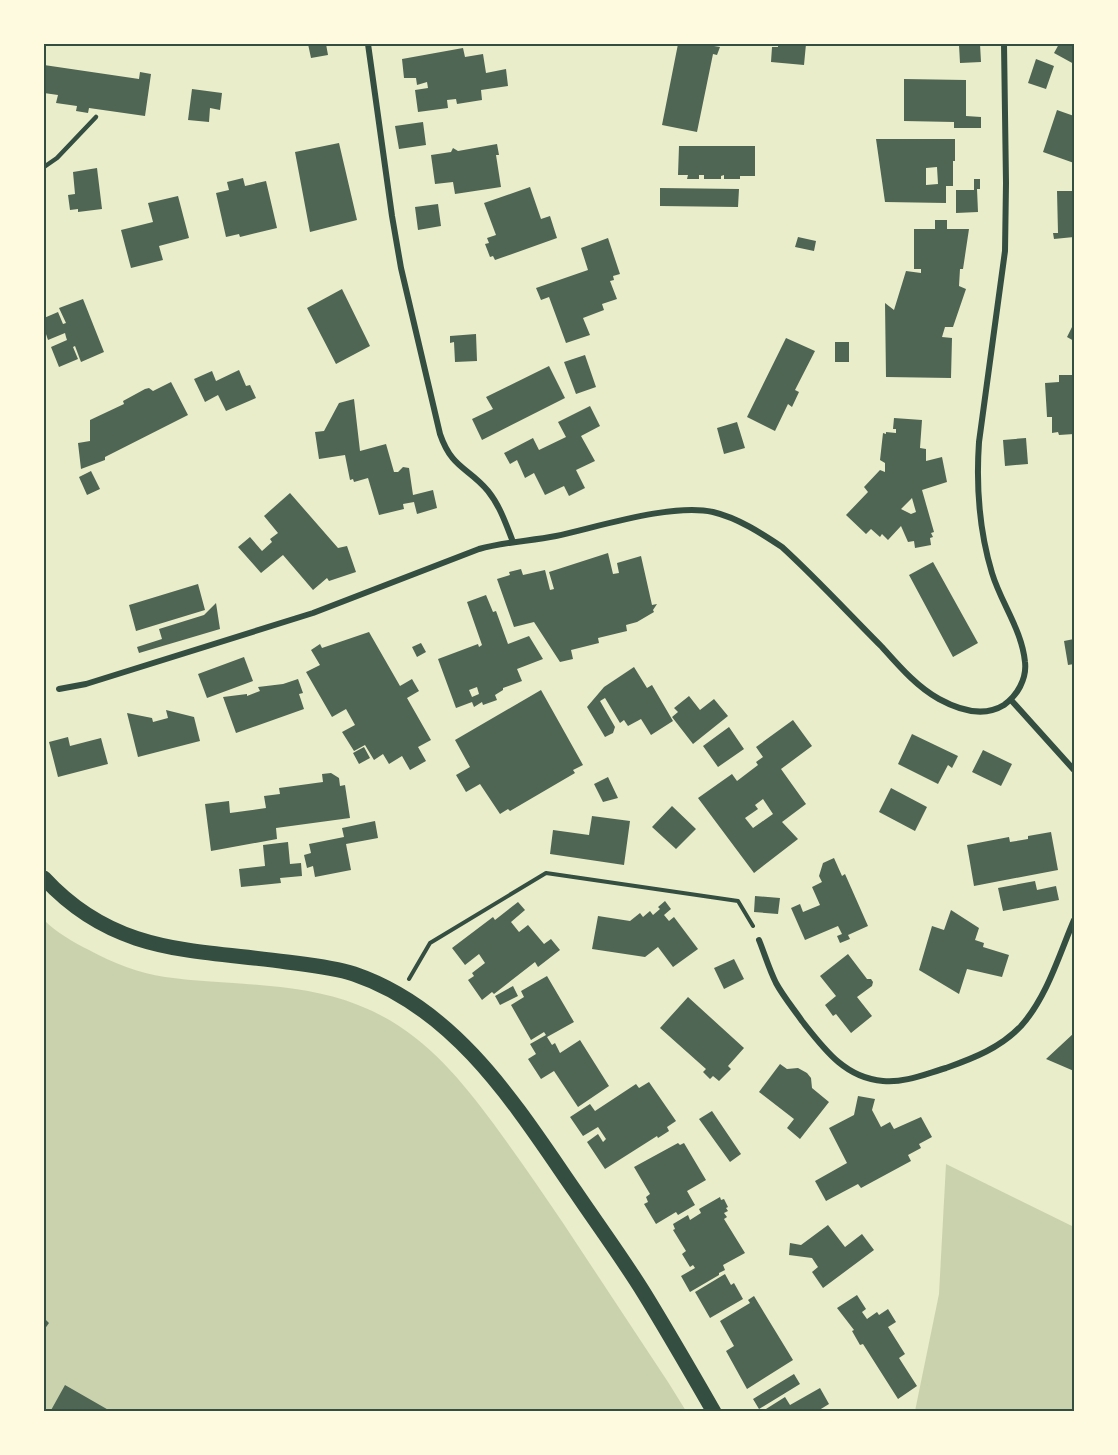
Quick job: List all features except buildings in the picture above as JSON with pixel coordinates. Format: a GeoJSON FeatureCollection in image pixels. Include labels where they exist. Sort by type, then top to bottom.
{"type":"FeatureCollection","features":[{"type":"Feature","properties":{"kind":"main road"},"geometry":{"type":"LineString","coordinates":[[44,878],[90,918],[140,941],[191,952],[336,969],[384,986],[445,1028],[498,1082],[533,1131],[643,1292],[714,1412]]}},
{"type":"Feature","properties":{"kind":"street"},"geometry":{"type":"LineString","coordinates":[[368,44],[401,268],[444,448],[452,460],[486,488],[513,542]]}},
{"type":"Feature","properties":{"kind":"street"},"geometry":{"type":"LineString","coordinates":[[59,689],[86,684],[313,613],[479,549],[553,537],[637,517],[688,510],[713,512],[762,533],[782,547],[910,676],[938,699],[961,708],[982,712],[997,709],[1011,700],[1019,689],[1024,676],[1025,664],[1017,631],[995,581],[988,556],[978,499],[977,470],[1005,251],[1004,44]]}},
{"type":"Feature","properties":{"kind":"street"},"geometry":{"type":"LineString","coordinates":[[1011,700],[1074,771]]}},
{"type":"Feature","properties":{"kind":"street"},"geometry":{"type":"LineString","coordinates":[[759,940],[769,968],[786,999],[834,1060],[849,1071],[866,1077],[883,1081],[901,1081],[970,1059],[1006,1040],[1033,1010],[1074,920]]}},
{"type":"Feature","properties":{"kind":"lane"},"geometry":{"type":"LineString","coordinates":[[44,167],[57,158],[96,117]]}},
{"type":"Feature","properties":{"kind":"path"},"geometry":{"type":"LineString","coordinates":[[399,995],[430,943],[546,873],[738,901],[759,940]]}},
{"type":"Feature","properties":{"kind":"green space"},"geometry":{"type":"Polygon","coordinates":[[[44,920],[77,944],[136,970],[165,977],[263,985],[335,997],[380,1015],[417,1039],[450,1070],[502,1135],[563,1223],[686,1411],[44,1411],[44,920]]]}},
{"type":"Feature","properties":{"kind":"green space"},"geometry":{"type":"Polygon","coordinates":[[[946,1164],[1074,1227],[1074,1411],[915,1411],[939,1294],[946,1164]]]}}]}
